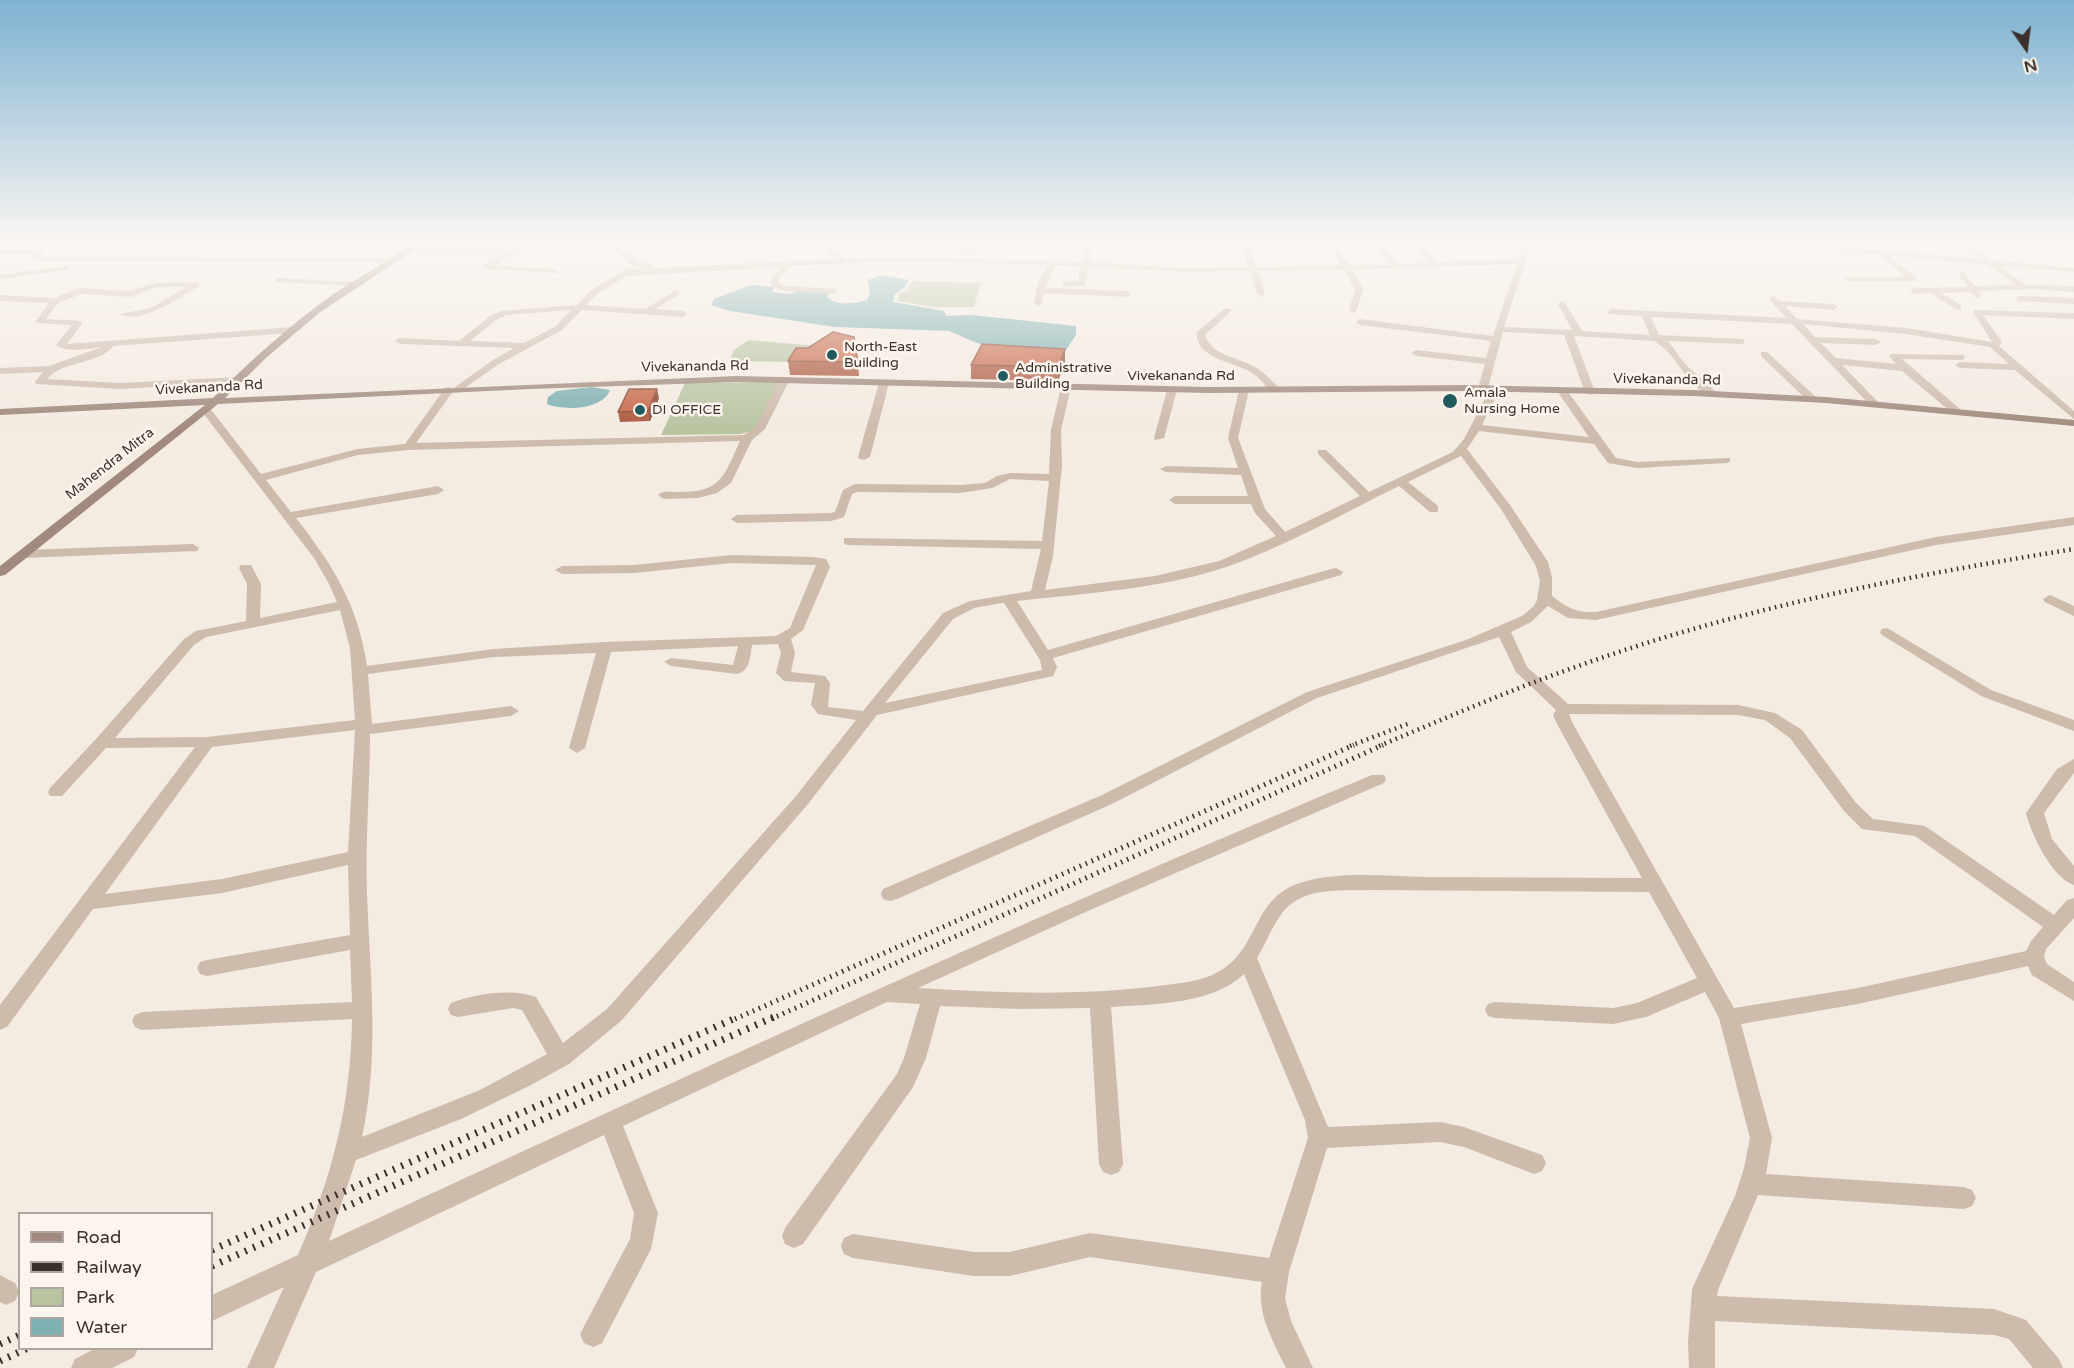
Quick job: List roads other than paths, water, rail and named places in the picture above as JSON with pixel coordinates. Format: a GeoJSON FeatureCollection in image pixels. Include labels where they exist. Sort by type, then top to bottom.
{"type":"FeatureCollection","features":[{"type":"Feature","properties":{"kind":"street"},"geometry":{"type":"LineString","coordinates":[[52,305],[41,322],[78,322],[62,347],[292,330]]}},
{"type":"Feature","properties":{"kind":"street"},"geometry":{"type":"LineString","coordinates":[[124,315],[153,310],[162,305]]}},
{"type":"Feature","properties":{"kind":"street","name":"Mahendra Mitra"},"geometry":{"type":"LineString","coordinates":[[0,572],[210,406],[292,330],[326,305]]}},
{"type":"Feature","properties":{"kind":"street"},"geometry":{"type":"LineString","coordinates":[[647,311],[657,305]]}},
{"type":"Feature","properties":{"kind":"street"},"geometry":{"type":"LineString","coordinates":[[1353,310],[1355,305]]}},
{"type":"Feature","properties":{"kind":"street"},"geometry":{"type":"LineString","coordinates":[[348,1153],[532,1077],[561,1058],[614,1016],[802,800],[948,616],[970,605],[1188,573],[1223,564],[1439,465],[1461,449],[1476,427],[1489,388],[1498,334],[1508,305]]}},
{"type":"Feature","properties":{"kind":"street"},"geometry":{"type":"LineString","coordinates":[[1562,305],[1579,334]]}},
{"type":"Feature","properties":{"kind":"street"},"geometry":{"type":"LineString","coordinates":[[1779,305],[1875,404]]}},
{"type":"Feature","properties":{"kind":"street"},"geometry":{"type":"LineString","coordinates":[[1813,305],[1834,307]]}},
{"type":"Feature","properties":{"kind":"street"},"geometry":{"type":"LineString","coordinates":[[1955,305],[1958,307]]}},
{"type":"Feature","properties":{"kind":"street"},"geometry":{"type":"LineString","coordinates":[[1981,305],[1984,310]]}},
{"type":"Feature","properties":{"kind":"street"},"geometry":{"type":"LineString","coordinates":[[408,447],[454,390],[496,362],[559,328],[581,307]]}},
{"type":"Feature","properties":{"kind":"street"},"geometry":{"type":"LineString","coordinates":[[462,343],[497,315],[581,307],[683,314]]}},
{"type":"Feature","properties":{"kind":"street"},"geometry":{"type":"LineString","coordinates":[[1228,310],[1200,334],[1203,345],[1217,354],[1251,368],[1275,390]]}},
{"type":"Feature","properties":{"kind":"street"},"geometry":{"type":"LineString","coordinates":[[1995,345],[1996,342],[1977,312],[1984,310],[2074,316]]}},
{"type":"Feature","properties":{"kind":"street"},"geometry":{"type":"LineString","coordinates":[[1611,312],[1794,321],[1906,331],[1995,345],[2074,416]]}},
{"type":"Feature","properties":{"kind":"street"},"geometry":{"type":"LineString","coordinates":[[1645,314],[1656,338],[1665,343],[1682,366],[1712,394]]}},
{"type":"Feature","properties":{"kind":"street"},"geometry":{"type":"LineString","coordinates":[[1360,322],[1498,334],[1568,333],[1741,341]]}},
{"type":"Feature","properties":{"kind":"street"},"geometry":{"type":"LineString","coordinates":[[1568,333],[1590,392]]}},
{"type":"Feature","properties":{"kind":"street"},"geometry":{"type":"LineString","coordinates":[[1813,340],[1876,342]]}},
{"type":"Feature","properties":{"kind":"street"},"geometry":{"type":"LineString","coordinates":[[400,341],[524,346]]}},
{"type":"Feature","properties":{"kind":"street"},"geometry":{"type":"LineString","coordinates":[[0,371],[51,369],[71,360],[91,357],[113,344]]}},
{"type":"Feature","properties":{"kind":"street"},"geometry":{"type":"LineString","coordinates":[[1416,353],[1492,362]]}},
{"type":"Feature","properties":{"kind":"street"},"geometry":{"type":"LineString","coordinates":[[1764,354],[1812,399]]}},
{"type":"Feature","properties":{"kind":"street"},"geometry":{"type":"LineString","coordinates":[[1956,411],[1894,356],[2017,367]]}},
{"type":"Feature","properties":{"kind":"street"},"geometry":{"type":"LineString","coordinates":[[1834,361],[1905,368]]}},
{"type":"Feature","properties":{"kind":"street"},"geometry":{"type":"LineString","coordinates":[[51,369],[40,382],[121,386],[238,379]]}},
{"type":"Feature","properties":{"kind":"street","name":"Vivekananda Rd"},"geometry":{"type":"LineString","coordinates":[[0,412],[210,406],[454,390],[693,379],[1172,390],[1489,388],[1712,394],[1875,404],[2074,423]]}},
{"type":"Feature","properties":{"kind":"street"},"geometry":{"type":"LineString","coordinates":[[664,495],[703,495],[722,486],[727,481],[747,438],[760,429],[784,381]]}},
{"type":"Feature","properties":{"kind":"street"},"geometry":{"type":"LineString","coordinates":[[864,457],[884,383]]}},
{"type":"Feature","properties":{"kind":"street"},"geometry":{"type":"LineString","coordinates":[[1037,595],[1048,545],[1056,430],[1066,387]]}},
{"type":"Feature","properties":{"kind":"street"},"geometry":{"type":"LineString","coordinates":[[1159,438],[1172,390]]}},
{"type":"Feature","properties":{"kind":"street"},"geometry":{"type":"LineString","coordinates":[[1244,390],[1233,429],[1233,438],[1259,510],[1284,538]]}},
{"type":"Feature","properties":{"kind":"street"},"geometry":{"type":"LineString","coordinates":[[1562,391],[1612,461],[1619,464],[1726,460]]}},
{"type":"Feature","properties":{"kind":"street"},"geometry":{"type":"LineString","coordinates":[[210,406],[335,582],[354,635],[364,727],[357,857],[364,1010],[358,1102],[348,1153],[308,1263],[260,1368]]}},
{"type":"Feature","properties":{"kind":"street"},"geometry":{"type":"LineString","coordinates":[[1476,427],[1598,441]]}},
{"type":"Feature","properties":{"kind":"street"},"geometry":{"type":"LineString","coordinates":[[259,478],[358,452],[408,447],[747,438]]}},
{"type":"Feature","properties":{"kind":"street"},"geometry":{"type":"LineString","coordinates":[[890,894],[1108,799],[1312,695],[1341,683],[1504,632],[1528,619],[1540,608],[1544,597],[1547,585],[1545,570],[1518,523],[1461,449]]}},
{"type":"Feature","properties":{"kind":"street"},"geometry":{"type":"LineString","coordinates":[[1323,452],[1368,498]]}},
{"type":"Feature","properties":{"kind":"street"},"geometry":{"type":"LineString","coordinates":[[1166,468],[1245,472]]}},
{"type":"Feature","properties":{"kind":"street"},"geometry":{"type":"LineString","coordinates":[[737,519],[831,517],[840,514],[847,492],[855,488],[960,489],[988,486],[1001,478],[1010,476],[1054,478]]}},
{"type":"Feature","properties":{"kind":"street"},"geometry":{"type":"LineString","coordinates":[[1401,483],[1434,509]]}},
{"type":"Feature","properties":{"kind":"street"},"geometry":{"type":"LineString","coordinates":[[288,516],[438,490]]}},
{"type":"Feature","properties":{"kind":"street"},"geometry":{"type":"LineString","coordinates":[[1175,500],[1255,500]]}},
{"type":"Feature","properties":{"kind":"street"},"geometry":{"type":"LineString","coordinates":[[1544,597],[1568,615],[1580,618],[1596,616],[1936,541],[2074,522]]}},
{"type":"Feature","properties":{"kind":"street"},"geometry":{"type":"LineString","coordinates":[[848,541],[1048,545]]}},
{"type":"Feature","properties":{"kind":"street"},"geometry":{"type":"LineString","coordinates":[[23,554],[193,548]]}},
{"type":"Feature","properties":{"kind":"street"},"geometry":{"type":"LineString","coordinates":[[359,671],[464,655],[605,646],[746,642],[783,638],[796,630],[822,573],[823,564],[821,562],[730,559],[634,569],[562,570]]}},
{"type":"Feature","properties":{"kind":"street"},"geometry":{"type":"LineString","coordinates":[[246,568],[254,584],[253,622]]}},
{"type":"Feature","properties":{"kind":"street"},"geometry":{"type":"LineString","coordinates":[[1044,656],[1336,572]]}},
{"type":"Feature","properties":{"kind":"street"},"geometry":{"type":"LineString","coordinates":[[783,638],[788,653],[783,668],[785,676],[820,679],[823,683],[819,705],[823,711],[870,713],[1048,672],[1050,667],[1008,598]]}},
{"type":"Feature","properties":{"kind":"street"},"geometry":{"type":"LineString","coordinates":[[2050,599],[2074,612]]}},
{"type":"Feature","properties":{"kind":"street"},"geometry":{"type":"LineString","coordinates":[[56,792],[102,743],[189,642],[201,634],[344,605]]}},
{"type":"Feature","properties":{"kind":"street"},"geometry":{"type":"LineString","coordinates":[[1504,632],[1521,669],[1564,709],[1738,710],[1770,716],[1796,734],[1850,807],[1868,825],[1919,830],[2056,926]]}},
{"type":"Feature","properties":{"kind":"street"},"geometry":{"type":"LineString","coordinates":[[1887,632],[1986,693],[2074,726]]}},
{"type":"Feature","properties":{"kind":"street"},"geometry":{"type":"LineString","coordinates":[[671,662],[737,670],[741,665],[746,642]]}},
{"type":"Feature","properties":{"kind":"street"},"geometry":{"type":"LineString","coordinates":[[577,748],[605,646]]}},
{"type":"Feature","properties":{"kind":"street"},"geometry":{"type":"LineString","coordinates":[[1564,709],[1562,715],[1565,724],[1729,1017],[1761,1138],[1751,1184],[1705,1289],[1702,1368]]}},
{"type":"Feature","properties":{"kind":"street"},"geometry":{"type":"LineString","coordinates":[[102,743],[207,742],[511,711]]}},
{"type":"Feature","properties":{"kind":"street"},"geometry":{"type":"LineString","coordinates":[[0,1021],[8,999],[87,903],[207,742]]}},
{"type":"Feature","properties":{"kind":"street"},"geometry":{"type":"LineString","coordinates":[[2074,764],[2064,773],[2035,813],[2037,830],[2074,878]]}},
{"type":"Feature","properties":{"kind":"street"},"geometry":{"type":"LineString","coordinates":[[213,1308],[886,994],[1206,849],[1378,779]]}},
{"type":"Feature","properties":{"kind":"street"},"geometry":{"type":"LineString","coordinates":[[87,903],[222,886],[357,857]]}},
{"type":"Feature","properties":{"kind":"street"},"geometry":{"type":"LineString","coordinates":[[886,994],[1100,1001],[1187,991],[1215,983],[1234,973],[1248,959],[1277,904],[1298,890],[1370,883],[1655,885]]}},
{"type":"Feature","properties":{"kind":"street"},"geometry":{"type":"LineString","coordinates":[[2073,908],[2038,946],[2034,957],[2039,969],[2074,993]]}},
{"type":"Feature","properties":{"kind":"street"},"geometry":{"type":"LineString","coordinates":[[207,968],[361,941]]}},
{"type":"Feature","properties":{"kind":"street"},"geometry":{"type":"LineString","coordinates":[[1729,1017],[1858,996],[2034,957]]}},
{"type":"Feature","properties":{"kind":"street"},"geometry":{"type":"LineString","coordinates":[[1248,959],[1316,1120],[1319,1138],[1277,1272],[1272,1298],[1279,1324],[1300,1368]]}},
{"type":"Feature","properties":{"kind":"street"},"geometry":{"type":"LineString","coordinates":[[1495,1010],[1613,1016],[1639,1011],[1709,982]]}},
{"type":"Feature","properties":{"kind":"street"},"geometry":{"type":"LineString","coordinates":[[794,1236],[905,1080],[915,1058],[932,997]]}},
{"type":"Feature","properties":{"kind":"street"},"geometry":{"type":"LineString","coordinates":[[458,1009],[513,1000],[529,1003],[561,1058]]}},
{"type":"Feature","properties":{"kind":"street"},"geometry":{"type":"LineString","coordinates":[[1100,1001],[1111,1164]]}},
{"type":"Feature","properties":{"kind":"street"},"geometry":{"type":"LineString","coordinates":[[142,1021],[364,1010]]}},
{"type":"Feature","properties":{"kind":"street"},"geometry":{"type":"LineString","coordinates":[[593,1334],[642,1241],[646,1213],[610,1121]]}},
{"type":"Feature","properties":{"kind":"street"},"geometry":{"type":"LineString","coordinates":[[1319,1138],[1440,1132],[1464,1137],[1534,1163]]}},
{"type":"Feature","properties":{"kind":"street"},"geometry":{"type":"LineString","coordinates":[[1751,1184],[1964,1198]]}},
{"type":"Feature","properties":{"kind":"street"},"geometry":{"type":"LineString","coordinates":[[853,1246],[974,1264],[1011,1264],[1065,1249],[1090,1245],[1277,1272]]}},
{"type":"Feature","properties":{"kind":"street"},"geometry":{"type":"LineString","coordinates":[[1703,1308],[1994,1322],[2018,1329],[2049,1368]]}},
{"type":"Feature","properties":{"kind":"street"},"geometry":{"type":"LineString","coordinates":[[84,1368],[121,1350]]}},
{"type":"Feature","properties":{"kind":"water"},"geometry":{"type":"Polygon","coordinates":[[[711,305],[909,305],[944,311],[946,316],[972,315],[1076,326],[1076,335],[1064,353],[1004,349],[977,343],[949,331],[835,327],[730,311],[711,305]]]}},
{"type":"Feature","properties":{"kind":"water"},"geometry":{"type":"Polygon","coordinates":[[[591,387],[610,390],[600,402],[582,407],[563,408],[547,404],[548,397],[557,391],[591,387]]]}},
{"type":"Feature","properties":{"kind":"railway"},"geometry":{"type":"LineString","coordinates":[[1379,746],[1555,674],[1702,627],[1824,596],[1949,570],[2074,549]]}},
{"type":"Feature","properties":{"kind":"railway"},"geometry":{"type":"LineString","coordinates":[[1350,746],[1410,723]]}},
{"type":"Feature","properties":{"kind":"railway"},"geometry":{"type":"LineString","coordinates":[[735,1019],[1354,745]]}},
{"type":"Feature","properties":{"kind":"railway"},"geometry":{"type":"LineString","coordinates":[[771,1019],[1383,745]]}},
{"type":"Feature","properties":{"kind":"railway"},"geometry":{"type":"LineString","coordinates":[[213,1250],[738,1017]]}},
{"type":"Feature","properties":{"kind":"railway"},"geometry":{"type":"LineString","coordinates":[[213,1266],[774,1017]]}},
{"type":"Feature","properties":{"kind":"railway"},"geometry":{"type":"LineString","coordinates":[[0,1344],[18,1336]]}},
{"type":"Feature","properties":{"kind":"railway"},"geometry":{"type":"LineString","coordinates":[[0,1361],[24,1350]]}},
{"type":"Feature","properties":{"kind":"place","name":"North-East Building"},"geometry":{"type":"Point","coordinates":[832,355]}},
{"type":"Feature","properties":{"kind":"place","name":"Administrative Building"},"geometry":{"type":"Point","coordinates":[1003,376]}},
{"type":"Feature","properties":{"kind":"place","name":"Amala Nursing Home"},"geometry":{"type":"Point","coordinates":[1450,401]}},
{"type":"Feature","properties":{"kind":"place","name":"DI OFFICE"},"geometry":{"type":"Point","coordinates":[640,410]}}]}
